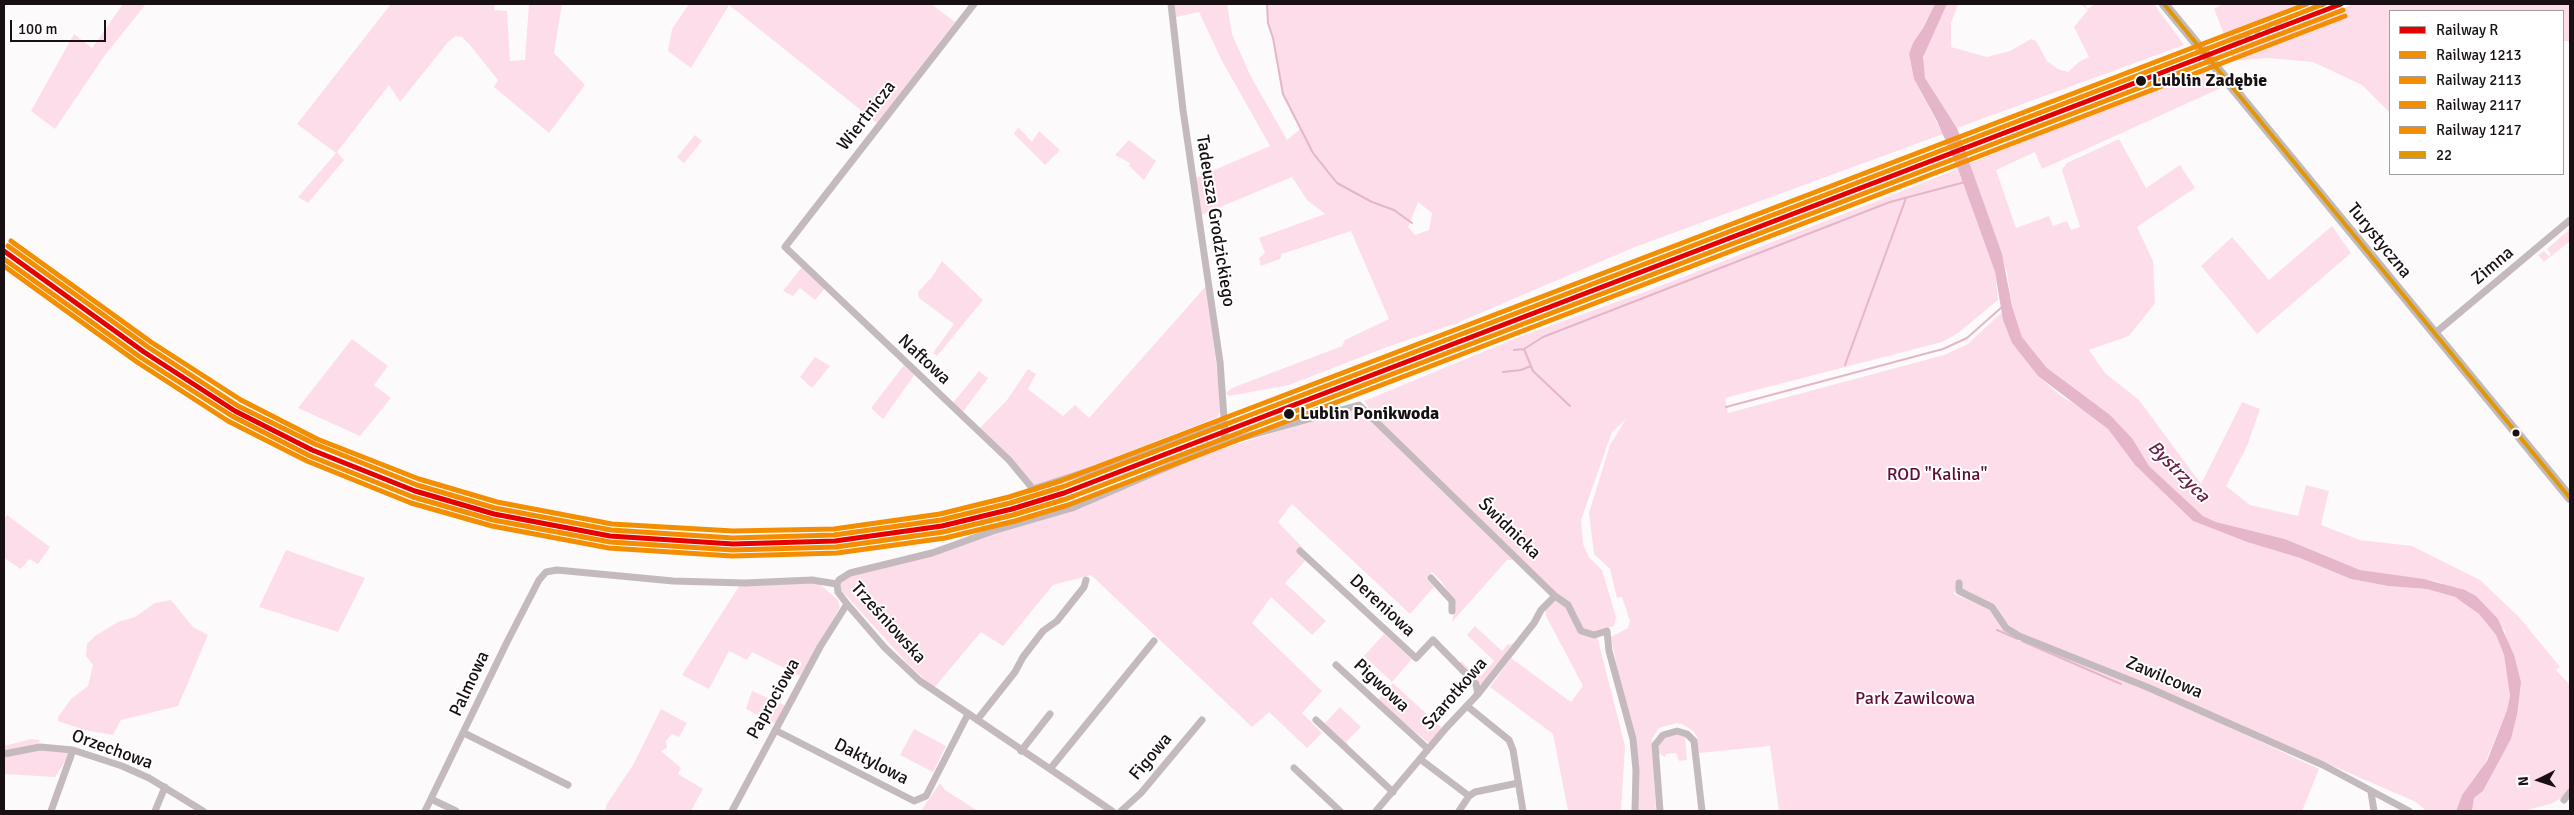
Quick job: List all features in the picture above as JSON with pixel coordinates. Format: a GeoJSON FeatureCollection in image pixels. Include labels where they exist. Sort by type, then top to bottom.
{"type":"FeatureCollection","features":[{"type":"Feature","properties":{"kind":"main road","name":"Turystyczna"},"geometry":{"type":"LineString","coordinates":[[2164,4],[2570,498]]}},
{"type":"Feature","properties":{"kind":"street","name":"Wiertnicza"},"geometry":{"type":"LineString","coordinates":[[785,247],[974,4]]}},
{"type":"Feature","properties":{"kind":"street","name":"Tadeusza Grodzickiego"},"geometry":{"type":"LineString","coordinates":[[1171,4],[1186,133],[1210,286],[1224,421],[1225,437],[1223,443]]}},
{"type":"Feature","properties":{"kind":"street","name":"Zimna"},"geometry":{"type":"LineString","coordinates":[[2434,334],[2570,220]]}},
{"type":"Feature","properties":{"kind":"street","name":"Naftowa"},"geometry":{"type":"LineString","coordinates":[[785,247],[1009,460],[1033,489],[1138,455],[1224,421]]}},
{"type":"Feature","properties":{"kind":"street","name":"Świdnicka"},"geometry":{"type":"LineString","coordinates":[[1223,443],[1359,405],[1555,596],[1568,605],[1582,631],[1594,635],[1607,632],[1614,675],[1633,739],[1636,770],[1634,811]]}},
{"type":"Feature","properties":{"kind":"street"},"geometry":{"type":"LineString","coordinates":[[837,584],[838,580],[850,573],[932,554],[994,531],[1072,508],[1223,443]]}},
{"type":"Feature","properties":{"kind":"street","name":"Dereniowa"},"geometry":{"type":"LineString","coordinates":[[1300,551],[1416,658],[1433,640],[1476,684],[1478,694]]}},
{"type":"Feature","properties":{"kind":"street","name":"Trześniowska"},"geometry":{"type":"LineString","coordinates":[[546,572],[557,570],[673,581],[745,584],[812,580],[837,584],[838,592],[847,604],[912,674],[1112,811]]}},
{"type":"Feature","properties":{"kind":"street","name":"Palmowa"},"geometry":{"type":"LineString","coordinates":[[425,811],[507,642],[539,580],[546,572]]}},
{"type":"Feature","properties":{"kind":"street"},"geometry":{"type":"LineString","coordinates":[[1431,578],[1452,601],[1452,611]]}},
{"type":"Feature","properties":{"kind":"street"},"geometry":{"type":"LineString","coordinates":[[977,720],[1015,672],[1020,661],[1033,644],[1044,631],[1057,621],[1084,587],[1086,580]]}},
{"type":"Feature","properties":{"kind":"street","name":"Zawilcowa"},"geometry":{"type":"LineString","coordinates":[[1960,583],[1959,591],[1992,607],[2006,628],[2020,636],[2195,708],[2351,778],[2371,792],[2408,811]]}},
{"type":"Feature","properties":{"kind":"street","name":"Szarotkowa"},"geometry":{"type":"LineString","coordinates":[[1376,811],[1428,749],[1478,694],[1534,623],[1541,610],[1555,596]]}},
{"type":"Feature","properties":{"kind":"street","name":"Paprociowa"},"geometry":{"type":"LineString","coordinates":[[732,811],[774,730],[847,604]]}},
{"type":"Feature","properties":{"kind":"street"},"geometry":{"type":"LineString","coordinates":[[1050,769],[1154,641]]}},
{"type":"Feature","properties":{"kind":"street","name":"Pigwowa"},"geometry":{"type":"LineString","coordinates":[[1336,665],[1428,749]]}},
{"type":"Feature","properties":{"kind":"street"},"geometry":{"type":"LineString","coordinates":[[1467,706],[1509,740],[1513,750],[1523,811]]}},
{"type":"Feature","properties":{"kind":"street","name":"Daktylowa"},"geometry":{"type":"LineString","coordinates":[[774,730],[914,801],[926,796],[968,714]]}},
{"type":"Feature","properties":{"kind":"street"},"geometry":{"type":"LineString","coordinates":[[1022,751],[1050,714]]}},
{"type":"Feature","properties":{"kind":"street","name":"Figowa"},"geometry":{"type":"LineString","coordinates":[[1121,811],[1141,793],[1202,720]]}},
{"type":"Feature","properties":{"kind":"street"},"geometry":{"type":"LineString","coordinates":[[1316,720],[1392,792]]}},
{"type":"Feature","properties":{"kind":"street"},"geometry":{"type":"LineString","coordinates":[[1660,811],[1655,746],[1663,735],[1677,731],[1687,734],[1694,741],[1702,811]]}},
{"type":"Feature","properties":{"kind":"street"},"geometry":{"type":"LineString","coordinates":[[464,733],[568,785]]}},
{"type":"Feature","properties":{"kind":"street","name":"Orzechowa"},"geometry":{"type":"LineString","coordinates":[[4,754],[40,747],[73,750],[122,766],[165,786],[203,811]]}},
{"type":"Feature","properties":{"kind":"street"},"geometry":{"type":"LineString","coordinates":[[51,811],[73,750]]}},
{"type":"Feature","properties":{"kind":"street"},"geometry":{"type":"LineString","coordinates":[[1420,760],[1469,796]]}},
{"type":"Feature","properties":{"kind":"street"},"geometry":{"type":"LineString","coordinates":[[1294,768],[1340,811]]}},
{"type":"Feature","properties":{"kind":"street"},"geometry":{"type":"LineString","coordinates":[[1459,811],[1469,796],[1475,792],[1518,783]]}},
{"type":"Feature","properties":{"kind":"street"},"geometry":{"type":"LineString","coordinates":[[155,811],[165,786]]}},
{"type":"Feature","properties":{"kind":"street"},"geometry":{"type":"LineString","coordinates":[[2371,792],[2374,811]]}},
{"type":"Feature","properties":{"kind":"street"},"geometry":{"type":"LineString","coordinates":[[2564,800],[2570,792]]}},
{"type":"Feature","properties":{"kind":"street"},"geometry":{"type":"LineString","coordinates":[[432,798],[456,811]]}},
{"type":"Feature","properties":{"kind":"green space"},"geometry":{"type":"Polygon","coordinates":[[[123,4],[146,4],[105,55],[55,129],[31,111],[74,34],[92,48],[123,4]]]}},
{"type":"Feature","properties":{"kind":"green space"},"geometry":{"type":"Polygon","coordinates":[[[391,4],[495,4],[494,10],[507,11],[510,61],[525,60],[529,4],[562,4],[554,53],[585,85],[549,133],[494,87],[498,80],[469,44],[462,37],[456,36],[448,42],[400,102],[389,85],[337,152],[344,160],[308,203],[298,197],[336,153],[297,124],[391,4]]]}},
{"type":"Feature","properties":{"kind":"green space"},"geometry":{"type":"Polygon","coordinates":[[[689,4],[931,4],[955,22],[877,123],[729,5],[691,68],[668,51],[672,29],[689,4]]]}},
{"type":"Feature","properties":{"kind":"green space"},"geometry":{"type":"Polygon","coordinates":[[[1173,4],[1227,4],[1232,34],[1250,75],[1287,140],[1300,129],[1283,93],[1273,38],[1268,23],[1267,4],[1935,4],[1909,54],[1914,79],[1943,134],[1635,247],[1457,323],[1387,347],[1289,385],[1229,396],[1226,393],[1232,388],[1342,346],[1345,340],[1389,319],[1351,231],[1282,254],[1280,259],[1261,266],[1259,258],[1265,253],[1259,238],[1325,214],[1307,200],[1292,177],[1201,215],[1196,178],[1270,146],[1221,59],[1199,12],[1176,17],[1173,4]],[[1418,202],[1408,227],[1415,235],[1429,230],[1432,213],[1418,202]]]}},
{"type":"Feature","properties":{"kind":"green space"},"geometry":{"type":"Polygon","coordinates":[[[1947,4],[1958,4],[1951,23],[1951,47],[1987,57],[2010,51],[2031,39],[2036,41],[2047,61],[2058,69],[2068,72],[2080,61],[2089,57],[2074,27],[2088,10],[2081,4],[2084,4],[2088,9],[2095,4],[2154,4],[2184,45],[1957,128],[1925,78],[1922,68],[1924,53],[1947,4]]]}},
{"type":"Feature","properties":{"kind":"green space"},"geometry":{"type":"Polygon","coordinates":[[[2223,4],[2310,4],[2226,39],[2214,9],[2223,4]]]}},
{"type":"Feature","properties":{"kind":"green space"},"geometry":{"type":"Polygon","coordinates":[[[2354,4],[2570,4],[2570,41],[2564,41],[2564,10],[2389,10],[2389,112],[2362,85],[2313,62],[2267,58],[2232,61],[2231,51],[2354,4]]]}},
{"type":"Feature","properties":{"kind":"green space"},"geometry":{"type":"Polygon","coordinates":[[[2204,68],[2221,88],[2042,169],[2035,152],[1996,170],[2016,228],[2049,216],[2053,226],[2067,221],[2071,230],[2080,227],[2062,170],[2067,163],[2119,139],[2146,188],[2180,165],[2195,188],[2137,227],[2153,261],[2155,303],[2129,336],[2089,350],[2105,373],[2139,400],[2201,484],[2242,402],[2260,409],[2247,446],[2226,486],[2250,505],[2298,516],[2306,485],[2329,491],[2321,525],[2360,540],[2412,546],[2480,580],[2519,617],[2560,667],[2556,670],[2570,685],[2570,788],[2564,797],[2550,804],[2524,811],[2472,811],[2474,798],[2483,791],[2511,739],[2517,715],[2505,630],[2440,582],[2360,570],[2285,539],[2216,522],[2203,516],[2149,466],[2132,438],[2116,421],[2047,368],[2022,337],[2012,306],[2007,272],[1969,164],[2204,68]]]}},
{"type":"Feature","properties":{"kind":"green space"},"geometry":{"type":"Polygon","coordinates":[[[1018,127],[1032,142],[1039,131],[1060,150],[1045,165],[1014,134],[1018,127]]]}},
{"type":"Feature","properties":{"kind":"green space"},"geometry":{"type":"Polygon","coordinates":[[[695,135],[702,141],[684,163],[677,157],[695,135]]]}},
{"type":"Feature","properties":{"kind":"green space"},"geometry":{"type":"Polygon","coordinates":[[[1129,140],[1156,161],[1144,180],[1129,166],[1130,163],[1115,155],[1129,140]]]}},
{"type":"Feature","properties":{"kind":"green space"},"geometry":{"type":"Polygon","coordinates":[[[1958,169],[1995,272],[1998,300],[1958,333],[1942,342],[1725,398],[1728,413],[1944,355],[1968,344],[2002,312],[2012,343],[2038,376],[2061,396],[2085,410],[2108,429],[2135,465],[2193,521],[2247,542],[2300,558],[2351,579],[2388,586],[2427,589],[2455,597],[2479,614],[2496,635],[2504,655],[2510,696],[2507,710],[2484,766],[2462,795],[2456,811],[2426,811],[2416,802],[2198,707],[2019,633],[2006,624],[1995,604],[1962,589],[1958,582],[1954,594],[1991,609],[2004,629],[2197,712],[2319,769],[2302,811],[1779,811],[1770,746],[1699,753],[1697,737],[1693,731],[1682,724],[1676,723],[1659,728],[1652,739],[1656,811],[1637,811],[1638,773],[1611,637],[1628,628],[1630,621],[1622,597],[1617,598],[1610,569],[1594,554],[1589,513],[1610,445],[1626,419],[1612,432],[1581,520],[1583,544],[1589,557],[1602,570],[1616,617],[1614,626],[1593,633],[1582,629],[1571,607],[1380,424],[1364,401],[1519,337],[1650,290],[1958,169]]]}},
{"type":"Feature","properties":{"kind":"green space"},"geometry":{"type":"Polygon","coordinates":[[[2332,226],[2351,253],[2257,334],[2201,266],[2232,237],[2269,280],[2332,226]]]}},
{"type":"Feature","properties":{"kind":"green space"},"geometry":{"type":"Polygon","coordinates":[[[2570,229],[2570,241],[2544,262],[2538,255],[2544,251],[2549,257],[2551,254],[2547,249],[2570,229]]]}},
{"type":"Feature","properties":{"kind":"green space"},"geometry":{"type":"Polygon","coordinates":[[[942,261],[983,300],[937,356],[933,353],[954,324],[919,298],[918,292],[932,277],[942,261]]]}},
{"type":"Feature","properties":{"kind":"green space"},"geometry":{"type":"Polygon","coordinates":[[[802,267],[825,288],[815,300],[800,288],[793,296],[783,291],[802,267]]]}},
{"type":"Feature","properties":{"kind":"green space"},"geometry":{"type":"Polygon","coordinates":[[[1207,285],[1219,389],[1220,411],[1218,417],[1033,489],[1014,461],[980,428],[1007,400],[1028,369],[1036,374],[1028,389],[1063,416],[1075,405],[1089,418],[1207,285]]]}},
{"type":"Feature","properties":{"kind":"green space"},"geometry":{"type":"Polygon","coordinates":[[[352,339],[388,366],[374,385],[391,398],[360,436],[298,408],[352,339]]]}},
{"type":"Feature","properties":{"kind":"green space"},"geometry":{"type":"Polygon","coordinates":[[[815,357],[830,366],[812,388],[800,377],[815,357]]]}},
{"type":"Feature","properties":{"kind":"green space"},"geometry":{"type":"Polygon","coordinates":[[[904,365],[915,374],[883,419],[871,408],[904,365]]]}},
{"type":"Feature","properties":{"kind":"green space"},"geometry":{"type":"Polygon","coordinates":[[[979,371],[988,378],[962,413],[952,404],[979,371]]]}},
{"type":"Feature","properties":{"kind":"green space"},"geometry":{"type":"Polygon","coordinates":[[[1354,408],[1360,410],[1513,560],[1507,560],[1452,622],[1454,612],[1452,598],[1441,581],[1432,572],[1426,578],[1434,587],[1410,614],[1292,504],[1278,522],[1303,548],[1298,553],[1305,561],[1285,583],[1326,621],[1312,635],[1271,597],[1252,623],[1322,691],[1302,713],[1322,733],[1307,748],[1269,712],[1252,727],[1091,575],[1053,585],[1003,646],[981,632],[934,688],[908,664],[841,590],[841,584],[844,579],[852,575],[1066,513],[1195,457],[1354,408]]]}},
{"type":"Feature","properties":{"kind":"green space"},"geometry":{"type":"Polygon","coordinates":[[[7,515],[50,547],[38,564],[29,559],[21,569],[4,558],[4,520],[7,515]]]}},
{"type":"Feature","properties":{"kind":"green space"},"geometry":{"type":"Polygon","coordinates":[[[286,550],[365,578],[338,632],[259,607],[286,550]]]}},
{"type":"Feature","properties":{"kind":"green space"},"geometry":{"type":"Polygon","coordinates":[[[818,583],[838,600],[840,607],[800,676],[752,652],[747,660],[729,651],[709,689],[682,675],[740,585],[818,583]]]}},
{"type":"Feature","properties":{"kind":"green space"},"geometry":{"type":"Polygon","coordinates":[[[171,600],[193,627],[208,635],[178,706],[121,720],[113,735],[84,730],[58,721],[58,717],[71,699],[88,686],[93,665],[86,656],[87,644],[95,636],[118,622],[135,617],[155,603],[171,600]]]}},
{"type":"Feature","properties":{"kind":"green space"},"geometry":{"type":"Polygon","coordinates":[[[1557,601],[1569,609],[1575,625],[1597,636],[1625,746],[1621,811],[1568,811],[1553,734],[1490,687],[1511,658],[1571,702],[1583,686],[1546,616],[1545,608],[1552,602],[1557,601]]]}},
{"type":"Feature","properties":{"kind":"green space"},"geometry":{"type":"Polygon","coordinates":[[[1475,626],[1502,651],[1508,644],[1510,645],[1514,642],[1482,685],[1459,664],[1461,661],[1477,676],[1481,676],[1494,661],[1467,635],[1475,626]]]}},
{"type":"Feature","properties":{"kind":"green space"},"geometry":{"type":"Polygon","coordinates":[[[1384,634],[1412,659],[1392,682],[1364,656],[1384,634]]]}},
{"type":"Feature","properties":{"kind":"green space"},"geometry":{"type":"Polygon","coordinates":[[[1393,683],[1442,728],[1430,744],[1377,701],[1393,683]]]}},
{"type":"Feature","properties":{"kind":"green space"},"geometry":{"type":"Polygon","coordinates":[[[752,691],[786,706],[776,724],[746,709],[752,691]]]}},
{"type":"Feature","properties":{"kind":"green space"},"geometry":{"type":"Polygon","coordinates":[[[1340,707],[1361,727],[1346,742],[1348,744],[1345,747],[1320,719],[1325,723],[1340,707]]]}},
{"type":"Feature","properties":{"kind":"green space"},"geometry":{"type":"Polygon","coordinates":[[[661,709],[687,723],[679,737],[672,734],[666,741],[667,748],[661,751],[681,768],[678,774],[703,789],[691,811],[605,811],[607,804],[633,765],[661,709]]]}},
{"type":"Feature","properties":{"kind":"green space"},"geometry":{"type":"Polygon","coordinates":[[[914,729],[946,746],[933,772],[900,755],[914,729]]]}},
{"type":"Feature","properties":{"kind":"green space"},"geometry":{"type":"Polygon","coordinates":[[[1678,734],[1685,736],[1687,760],[1679,761],[1676,753],[1666,754],[1665,757],[1658,753],[1659,746],[1665,737],[1678,734]]]}},
{"type":"Feature","properties":{"kind":"green space"},"geometry":{"type":"Polygon","coordinates":[[[31,739],[40,740],[37,748],[67,751],[69,755],[55,777],[4,774],[4,746],[31,739]]]}},
{"type":"Feature","properties":{"kind":"green space"},"geometry":{"type":"Polygon","coordinates":[[[940,783],[945,790],[978,811],[921,811],[940,783]]]}},
{"type":"Feature","properties":{"kind":"shaded area"},"geometry":{"type":"Polygon","coordinates":[[[1935,4],[1947,4],[1923,57],[1925,78],[1957,128],[2002,254],[2012,306],[2022,337],[2047,368],[2110,415],[2132,438],[2149,466],[2203,516],[2216,522],[2285,539],[2360,570],[2424,579],[2465,590],[2476,596],[2498,619],[2514,655],[2521,682],[2517,715],[2511,739],[2483,791],[2474,798],[2472,811],[2456,811],[2462,795],[2487,761],[2507,710],[2510,696],[2504,655],[2496,635],[2479,614],[2455,597],[2427,589],[2388,586],[2351,579],[2300,558],[2247,542],[2193,521],[2135,465],[2108,429],[2038,376],[2012,343],[2003,320],[1995,272],[1958,169],[1937,121],[1914,79],[1909,54],[1913,43],[1935,4]]]}},
{"type":"Feature","properties":{"kind":"waterway"},"geometry":{"type":"LineString","coordinates":[[1267,4],[1268,23],[1273,38],[1283,94],[1313,153],[1337,183],[1372,202],[1394,210],[1412,223]]}},
{"type":"Feature","properties":{"kind":"waterway"},"geometry":{"type":"LineString","coordinates":[[1570,406],[1533,371],[1524,349],[1543,337],[1890,202],[1965,182]]}},
{"type":"Feature","properties":{"kind":"waterway"},"geometry":{"type":"LineString","coordinates":[[1845,365],[1906,198]]}},
{"type":"Feature","properties":{"kind":"waterway"},"geometry":{"type":"LineString","coordinates":[[1726,407],[1943,349],[1967,338],[2002,307]]}},
{"type":"Feature","properties":{"kind":"waterway"},"geometry":{"type":"LineString","coordinates":[[1514,350],[1524,349]]}},
{"type":"Feature","properties":{"kind":"waterway"},"geometry":{"type":"LineString","coordinates":[[1503,372],[1521,370],[1531,366]]}},
{"type":"Feature","properties":{"kind":"waterway"},"geometry":{"type":"LineString","coordinates":[[1997,630],[2018,639]]}},
{"type":"Feature","properties":{"kind":"waterway"},"geometry":{"type":"LineString","coordinates":[[2022,641],[2121,684]]}},
{"type":"Feature","properties":{"kind":"railway"},"geometry":{"type":"LineString","coordinates":[[2220,50],[2320,4]]}},
{"type":"Feature","properties":{"kind":"rail line","name":"1217"},"geometry":{"type":"LineString","coordinates":[[11,241],[151,342],[241,400],[317,439],[419,479],[497,502],[612,524],[733,531],[834,529],[940,514],[1009,497],[1060,481],[2307,4]]}},
{"type":"Feature","properties":{"kind":"rail line","name":"2113"},"geometry":{"type":"LineString","coordinates":[[8,246],[148,347],[238,406],[315,444],[417,485],[495,508],[611,530],[733,538],[834,535],[941,520],[1010,503],[1062,487],[2324,4]]}},
{"type":"Feature","properties":{"kind":"rail line","name":"R"},"geometry":{"type":"LineString","coordinates":[[4,251],[144,352],[235,411],[312,450],[415,491],[494,514],[610,536],[733,544],[835,541],[942,526],[1012,509],[1064,493],[2341,4]]}},
{"type":"Feature","properties":{"kind":"rail line","name":"1213"},"geometry":{"type":"LineString","coordinates":[[4,259],[140,357],[232,416],[310,456],[413,497],[493,520],[610,542],[733,550],[836,547],[943,532],[1013,515],[1066,499],[2343,10]]}},
{"type":"Feature","properties":{"kind":"rail line","name":"2117"},"geometry":{"type":"LineString","coordinates":[[4,266],[137,362],[228,421],[307,461],[411,503],[492,526],[609,548],[732,556],[837,553],[945,538],[1015,521],[1068,505],[2345,16]]}},
{"type":"Feature","properties":{"kind":"transit line","name":"22"},"geometry":{"type":"LineString","coordinates":[[2164,4],[2570,498]]}},
{"type":"Feature","properties":{"kind":"place","name":"Lublin Zadębie"},"geometry":{"type":"Point","coordinates":[2141,81]}},
{"type":"Feature","properties":{"kind":"place","name":"Lublin Ponikwoda"},"geometry":{"type":"Point","coordinates":[1289,414]}},
{"type":"Feature","properties":{"kind":"water label","name":"Bystrzyca"},"geometry":{"type":"Point","coordinates":[2178,472]}},
{"type":"Feature","properties":{"kind":"park label","name":"ROD \"Kalina\""},"geometry":{"type":"Point","coordinates":[1937,475]}},
{"type":"Feature","properties":{"kind":"park label","name":"Park Zawilcowa"},"geometry":{"type":"Point","coordinates":[1915,699]}}]}
